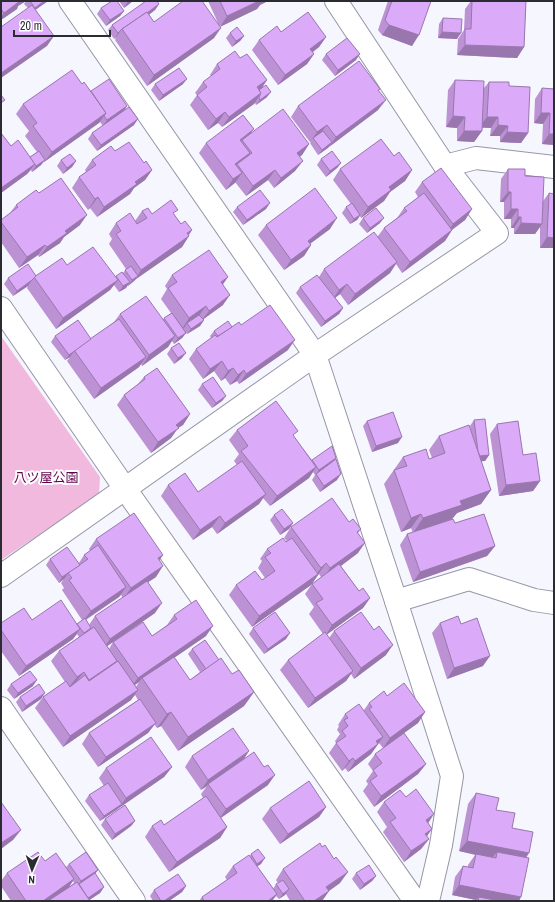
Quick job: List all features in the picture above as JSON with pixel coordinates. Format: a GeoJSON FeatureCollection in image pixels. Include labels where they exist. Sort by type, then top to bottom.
{"type":"FeatureCollection","features":[{"type":"Feature","properties":{"kind":"street"},"geometry":{"type":"LineString","coordinates":[[70,1],[315,355],[452,776],[441,845],[428,901]]}},
{"type":"Feature","properties":{"kind":"street"},"geometry":{"type":"LineString","coordinates":[[1,576],[126,490],[315,355],[497,233],[445,166],[342,3]]}},
{"type":"Feature","properties":{"kind":"street"},"geometry":{"type":"LineString","coordinates":[[445,166],[476,158],[554,167]]}},
{"type":"Feature","properties":{"kind":"street"},"geometry":{"type":"LineString","coordinates":[[1,308],[126,490],[414,901]]}},
{"type":"Feature","properties":{"kind":"street"},"geometry":{"type":"LineString","coordinates":[[396,601],[469,579],[534,600],[554,603]]}},
{"type":"Feature","properties":{"kind":"street"},"geometry":{"type":"LineString","coordinates":[[1,708],[134,901]]}},
{"type":"Feature","properties":{"kind":"green space","name":"八ツ屋公園"},"geometry":{"type":"Polygon","coordinates":[[[1,336],[100,477],[99,495],[1,560],[1,336]]]}},
{"type":"Feature","properties":{"kind":"building"},"geometry":{"type":"Polygon","coordinates":[[[1,1],[20,1],[4,13],[2,10],[1,11],[1,1]]]}},
{"type":"Feature","properties":{"kind":"building"},"geometry":{"type":"Polygon","coordinates":[[[30,1],[44,1],[35,8],[30,1]]]}},
{"type":"Feature","properties":{"kind":"building"},"geometry":{"type":"Polygon","coordinates":[[[112,1],[117,1],[124,11],[110,20],[101,8],[112,1]]]}},
{"type":"Feature","properties":{"kind":"building"},"geometry":{"type":"Polygon","coordinates":[[[146,1],[157,1],[159,4],[118,33],[112,25],[146,1]]]}},
{"type":"Feature","properties":{"kind":"building"},"geometry":{"type":"Polygon","coordinates":[[[183,1],[202,1],[221,28],[154,75],[122,29],[147,12],[154,22],[183,1]]]}},
{"type":"Feature","properties":{"kind":"building"},"geometry":{"type":"Polygon","coordinates":[[[220,1],[259,1],[227,16],[220,1]]]}},
{"type":"Feature","properties":{"kind":"building"},"geometry":{"type":"Polygon","coordinates":[[[392,1],[431,1],[419,35],[389,25],[385,20],[392,1]]]}},
{"type":"Feature","properties":{"kind":"building"},"geometry":{"type":"Polygon","coordinates":[[[472,1],[526,1],[524,47],[465,45],[465,29],[471,29],[472,1]]]}},
{"type":"Feature","properties":{"kind":"building"},"geometry":{"type":"Polygon","coordinates":[[[32,5],[54,36],[1,73],[1,27],[32,5]]]}},
{"type":"Feature","properties":{"kind":"building"},"geometry":{"type":"Polygon","coordinates":[[[308,12],[326,37],[310,49],[314,54],[285,75],[259,40],[277,26],[281,32],[308,12]]]}},
{"type":"Feature","properties":{"kind":"building"},"geometry":{"type":"Polygon","coordinates":[[[443,18],[462,19],[461,33],[442,32],[443,18]]]}},
{"type":"Feature","properties":{"kind":"building"},"geometry":{"type":"Polygon","coordinates":[[[237,27],[244,36],[236,41],[230,33],[237,27]]]}},
{"type":"Feature","properties":{"kind":"building"},"geometry":{"type":"Polygon","coordinates":[[[347,38],[360,54],[338,70],[326,54],[347,38]]]}},
{"type":"Feature","properties":{"kind":"building"},"geometry":{"type":"Polygon","coordinates":[[[235,51],[240,58],[247,54],[267,80],[257,87],[261,93],[229,117],[225,112],[216,119],[197,95],[207,87],[203,82],[220,69],[217,64],[235,51]]]}},
{"type":"Feature","properties":{"kind":"building"},"geometry":{"type":"Polygon","coordinates":[[[359,61],[380,89],[378,90],[386,100],[336,137],[327,125],[317,132],[298,106],[359,61]]]}},
{"type":"Feature","properties":{"kind":"building"},"geometry":{"type":"Polygon","coordinates":[[[179,68],[187,79],[163,95],[155,84],[179,68]]]}},
{"type":"Feature","properties":{"kind":"building"},"geometry":{"type":"Polygon","coordinates":[[[72,70],[82,84],[84,82],[106,113],[52,152],[33,126],[37,123],[23,104],[72,70]]]}},
{"type":"Feature","properties":{"kind":"building"},"geometry":{"type":"Polygon","coordinates":[[[109,79],[127,106],[107,120],[104,116],[106,113],[91,91],[109,79]]]}},
{"type":"Feature","properties":{"kind":"building"},"geometry":{"type":"Polygon","coordinates":[[[455,80],[484,81],[482,131],[464,131],[465,117],[453,116],[455,80]]]}},
{"type":"Feature","properties":{"kind":"building"},"geometry":{"type":"Polygon","coordinates":[[[489,82],[509,82],[509,86],[530,87],[528,133],[507,132],[508,126],[498,125],[498,117],[487,117],[489,82]]]}},
{"type":"Feature","properties":{"kind":"building"},"geometry":{"type":"Polygon","coordinates":[[[266,85],[271,92],[260,100],[259,97],[261,93],[259,90],[266,85]]]}},
{"type":"Feature","properties":{"kind":"building"},"geometry":{"type":"Polygon","coordinates":[[[542,88],[554,89],[554,134],[549,134],[550,113],[541,113],[542,88]]]}},
{"type":"Feature","properties":{"kind":"building"},"geometry":{"type":"Polygon","coordinates":[[[1,95],[5,100],[1,103],[1,95]]]}},
{"type":"Feature","properties":{"kind":"building"},"geometry":{"type":"Polygon","coordinates":[[[129,107],[138,119],[101,145],[92,133],[129,107]]]}},
{"type":"Feature","properties":{"kind":"building"},"geometry":{"type":"Polygon","coordinates":[[[283,109],[309,144],[297,153],[303,161],[281,178],[275,170],[253,186],[237,164],[252,153],[242,140],[283,109]]]}},
{"type":"Feature","properties":{"kind":"building"},"geometry":{"type":"Polygon","coordinates":[[[243,115],[254,129],[240,140],[250,153],[235,164],[242,173],[233,179],[206,143],[243,115]]]}},
{"type":"Feature","properties":{"kind":"building"},"geometry":{"type":"Polygon","coordinates":[[[323,131],[332,142],[322,150],[313,138],[323,131]]]}},
{"type":"Feature","properties":{"kind":"building"},"geometry":{"type":"Polygon","coordinates":[[[1,133],[11,146],[18,140],[35,164],[1,188],[1,133]]]}},
{"type":"Feature","properties":{"kind":"building"},"geometry":{"type":"Polygon","coordinates":[[[381,139],[394,156],[399,152],[412,170],[389,187],[391,190],[368,207],[340,169],[381,139]]]}},
{"type":"Feature","properties":{"kind":"building"},"geometry":{"type":"Polygon","coordinates":[[[129,142],[144,163],[146,161],[152,170],[135,182],[137,184],[104,207],[98,197],[95,199],[79,177],[96,165],[92,160],[111,146],[115,151],[129,142]]]}},
{"type":"Feature","properties":{"kind":"building"},"geometry":{"type":"Polygon","coordinates":[[[39,151],[45,160],[36,166],[30,157],[39,151]]]}},
{"type":"Feature","properties":{"kind":"building"},"geometry":{"type":"Polygon","coordinates":[[[332,151],[341,163],[330,171],[321,159],[332,151]]]}},
{"type":"Feature","properties":{"kind":"building"},"geometry":{"type":"Polygon","coordinates":[[[70,154],[76,161],[67,168],[61,160],[70,154]]]}},
{"type":"Feature","properties":{"kind":"building"},"geometry":{"type":"Polygon","coordinates":[[[441,168],[472,209],[453,224],[422,182],[441,168]]]}},
{"type":"Feature","properties":{"kind":"building"},"geometry":{"type":"Polygon","coordinates":[[[508,169],[525,169],[525,176],[544,177],[542,224],[521,223],[521,217],[518,217],[518,209],[511,209],[511,192],[508,192],[508,169]]]}},
{"type":"Feature","properties":{"kind":"building"},"geometry":{"type":"Polygon","coordinates":[[[61,178],[87,215],[65,231],[67,233],[47,247],[45,245],[27,257],[1,220],[18,207],[16,205],[36,190],[39,193],[61,178]]]}},
{"type":"Feature","properties":{"kind":"building"},"geometry":{"type":"Polygon","coordinates":[[[315,188],[337,218],[308,241],[311,245],[291,260],[266,225],[315,188]]]}},
{"type":"Feature","properties":{"kind":"building"},"geometry":{"type":"Polygon","coordinates":[[[260,190],[270,203],[247,220],[237,207],[260,190]]]}},
{"type":"Feature","properties":{"kind":"building"},"geometry":{"type":"Polygon","coordinates":[[[424,193],[452,230],[410,262],[384,228],[407,211],[404,208],[424,193]]]}},
{"type":"Feature","properties":{"kind":"building"},"geometry":{"type":"Polygon","coordinates":[[[549,193],[554,194],[554,238],[547,237],[549,193]]]}},
{"type":"Feature","properties":{"kind":"building"},"geometry":{"type":"Polygon","coordinates":[[[171,200],[178,210],[173,213],[181,224],[185,221],[192,230],[187,233],[189,236],[141,270],[116,234],[121,231],[116,223],[130,213],[137,224],[147,218],[142,211],[148,208],[152,214],[171,200]]]}},
{"type":"Feature","properties":{"kind":"building"},"geometry":{"type":"Polygon","coordinates":[[[352,203],[360,215],[354,219],[346,207],[352,203]]]}},
{"type":"Feature","properties":{"kind":"building"},"geometry":{"type":"Polygon","coordinates":[[[376,208],[384,218],[370,228],[363,218],[376,208]]]}},
{"type":"Feature","properties":{"kind":"building"},"geometry":{"type":"Polygon","coordinates":[[[374,232],[397,262],[355,294],[347,284],[339,290],[324,269],[374,232]]]}},
{"type":"Feature","properties":{"kind":"building"},"geometry":{"type":"Polygon","coordinates":[[[93,247],[118,280],[63,318],[34,277],[62,258],[67,265],[93,247]]]}},
{"type":"Feature","properties":{"kind":"building"},"geometry":{"type":"Polygon","coordinates":[[[209,250],[228,277],[221,282],[230,295],[209,311],[206,306],[189,318],[168,288],[177,282],[172,275],[209,250]]]}},
{"type":"Feature","properties":{"kind":"building"},"geometry":{"type":"Polygon","coordinates":[[[28,264],[36,276],[17,291],[8,278],[28,264]]]}},
{"type":"Feature","properties":{"kind":"building"},"geometry":{"type":"Polygon","coordinates":[[[131,266],[138,276],[132,280],[125,270],[131,266]]]}},
{"type":"Feature","properties":{"kind":"building"},"geometry":{"type":"Polygon","coordinates":[[[122,272],[130,282],[123,286],[116,276],[122,272]]]}},
{"type":"Feature","properties":{"kind":"building"},"geometry":{"type":"Polygon","coordinates":[[[317,275],[343,308],[325,321],[300,287],[317,275]]]}},
{"type":"Feature","properties":{"kind":"building"},"geometry":{"type":"Polygon","coordinates":[[[146,296],[175,336],[149,355],[120,314],[146,296]]]}},
{"type":"Feature","properties":{"kind":"building"},"geometry":{"type":"Polygon","coordinates":[[[270,305],[295,340],[246,374],[244,370],[238,375],[233,368],[228,371],[222,361],[210,369],[196,349],[215,335],[217,337],[239,322],[241,325],[270,305]]]}},
{"type":"Feature","properties":{"kind":"building"},"geometry":{"type":"Polygon","coordinates":[[[172,313],[186,333],[178,338],[164,318],[172,313]]]}},
{"type":"Feature","properties":{"kind":"building"},"geometry":{"type":"Polygon","coordinates":[[[199,315],[204,320],[191,329],[187,323],[199,315]]]}},
{"type":"Feature","properties":{"kind":"building"},"geometry":{"type":"Polygon","coordinates":[[[119,319],[146,357],[101,388],[74,350],[119,319]]]}},
{"type":"Feature","properties":{"kind":"building"},"geometry":{"type":"Polygon","coordinates":[[[78,320],[91,339],[69,355],[55,336],[78,320]]]}},
{"type":"Feature","properties":{"kind":"building"},"geometry":{"type":"Polygon","coordinates":[[[228,321],[232,327],[218,336],[214,331],[228,321]]]}},
{"type":"Feature","properties":{"kind":"building"},"geometry":{"type":"Polygon","coordinates":[[[179,343],[186,353],[178,358],[171,348],[179,343]]]}},
{"type":"Feature","properties":{"kind":"building"},"geometry":{"type":"Polygon","coordinates":[[[157,368],[190,414],[176,425],[179,428],[158,442],[124,395],[145,379],[144,377],[157,368]]]}},
{"type":"Feature","properties":{"kind":"building"},"geometry":{"type":"Polygon","coordinates":[[[213,377],[226,396],[216,403],[202,384],[213,377]]]}},
{"type":"Feature","properties":{"kind":"building"},"geometry":{"type":"Polygon","coordinates":[[[276,401],[298,431],[293,435],[316,467],[277,496],[241,451],[248,446],[237,430],[276,401]]]}},
{"type":"Feature","properties":{"kind":"building"},"geometry":{"type":"Polygon","coordinates":[[[393,412],[402,437],[376,446],[367,421],[393,412]]]}},
{"type":"Feature","properties":{"kind":"building"},"geometry":{"type":"Polygon","coordinates":[[[485,419],[489,455],[480,456],[478,452],[474,420],[485,419]]]}},
{"type":"Feature","properties":{"kind":"building"},"geometry":{"type":"Polygon","coordinates":[[[518,421],[523,455],[536,453],[540,481],[506,485],[497,424],[518,421]]]}},
{"type":"Feature","properties":{"kind":"building"},"geometry":{"type":"Polygon","coordinates":[[[469,425],[491,490],[460,501],[462,505],[423,518],[421,514],[411,518],[394,470],[407,466],[403,457],[426,449],[429,459],[445,453],[439,436],[469,425]]]}},
{"type":"Feature","properties":{"kind":"building"},"geometry":{"type":"Polygon","coordinates":[[[332,446],[336,458],[319,470],[312,460],[332,446]]]}},
{"type":"Feature","properties":{"kind":"building"},"geometry":{"type":"Polygon","coordinates":[[[336,459],[341,474],[324,486],[316,474],[336,459]]]}},
{"type":"Feature","properties":{"kind":"building"},"geometry":{"type":"Polygon","coordinates":[[[242,461],[266,494],[225,523],[220,516],[200,530],[168,485],[185,473],[198,492],[242,461]]]}},
{"type":"Feature","properties":{"kind":"building"},"geometry":{"type":"Polygon","coordinates":[[[332,498],[349,522],[353,519],[361,529],[357,532],[365,543],[330,568],[326,563],[321,568],[291,527],[332,498]]]}},
{"type":"Feature","properties":{"kind":"building"},"geometry":{"type":"Polygon","coordinates":[[[282,509],[293,523],[284,529],[274,515],[282,509]]]}},
{"type":"Feature","properties":{"kind":"building"},"geometry":{"type":"Polygon","coordinates":[[[134,513],[163,555],[158,558],[163,566],[131,588],[96,539],[134,513]]]}},
{"type":"Feature","properties":{"kind":"building"},"geometry":{"type":"Polygon","coordinates":[[[484,514],[495,546],[420,572],[407,534],[453,519],[455,523],[484,514]]]}},
{"type":"Feature","properties":{"kind":"building"},"geometry":{"type":"Polygon","coordinates":[[[283,538],[286,542],[292,538],[318,574],[259,616],[236,585],[255,571],[262,580],[275,571],[265,557],[271,553],[267,549],[283,538]]]}},
{"type":"Feature","properties":{"kind":"building"},"geometry":{"type":"Polygon","coordinates":[[[98,545],[126,587],[91,611],[69,580],[72,578],[68,573],[88,559],[84,555],[98,545]]]}},
{"type":"Feature","properties":{"kind":"building"},"geometry":{"type":"Polygon","coordinates":[[[67,547],[80,565],[62,577],[50,559],[67,547]]]}},
{"type":"Feature","properties":{"kind":"building"},"geometry":{"type":"Polygon","coordinates":[[[339,564],[359,591],[363,588],[370,598],[332,625],[316,603],[323,599],[312,584],[339,564]]]}},
{"type":"Feature","properties":{"kind":"building"},"geometry":{"type":"Polygon","coordinates":[[[147,581],[162,603],[110,639],[95,616],[147,581]]]}},
{"type":"Feature","properties":{"kind":"building"},"geometry":{"type":"Polygon","coordinates":[[[61,600],[80,629],[26,666],[1,630],[1,623],[24,608],[32,620],[61,600]]]}},
{"type":"Feature","properties":{"kind":"building"},"geometry":{"type":"Polygon","coordinates":[[[196,600],[213,626],[138,678],[113,642],[143,622],[152,636],[177,619],[174,615],[196,600]]]}},
{"type":"Feature","properties":{"kind":"building"},"geometry":{"type":"Polygon","coordinates":[[[275,612],[290,633],[268,649],[253,628],[275,612]]]}},
{"type":"Feature","properties":{"kind":"building"},"geometry":{"type":"Polygon","coordinates":[[[361,612],[374,630],[379,626],[393,645],[361,668],[334,631],[361,612]]]}},
{"type":"Feature","properties":{"kind":"building"},"geometry":{"type":"Polygon","coordinates":[[[458,616],[461,624],[477,618],[490,656],[454,668],[440,623],[458,616]]]}},
{"type":"Feature","properties":{"kind":"building"},"geometry":{"type":"Polygon","coordinates":[[[85,618],[91,628],[84,633],[77,624],[85,618]]]}},
{"type":"Feature","properties":{"kind":"building"},"geometry":{"type":"Polygon","coordinates":[[[94,627],[117,661],[89,680],[84,672],[77,677],[59,651],[94,627]]]}},
{"type":"Feature","properties":{"kind":"building"},"geometry":{"type":"Polygon","coordinates":[[[325,632],[353,671],[315,698],[288,660],[325,632]]]}},
{"type":"Feature","properties":{"kind":"building"},"geometry":{"type":"Polygon","coordinates":[[[205,640],[219,660],[206,669],[192,649],[205,640]]]}},
{"type":"Feature","properties":{"kind":"building"},"geometry":{"type":"Polygon","coordinates":[[[174,657],[190,680],[221,658],[232,674],[239,670],[254,692],[188,737],[171,712],[167,714],[142,678],[174,657]]]}},
{"type":"Feature","properties":{"kind":"building"},"geometry":{"type":"Polygon","coordinates":[[[118,661],[138,690],[70,736],[43,697],[66,681],[70,687],[85,675],[89,681],[118,661]]]}},
{"type":"Feature","properties":{"kind":"building"},"geometry":{"type":"Polygon","coordinates":[[[30,671],[37,680],[18,693],[11,684],[30,671]]]}},
{"type":"Feature","properties":{"kind":"building"},"geometry":{"type":"Polygon","coordinates":[[[404,683],[425,712],[390,738],[369,709],[372,707],[369,703],[384,691],[387,696],[404,683]]]}},
{"type":"Feature","properties":{"kind":"building"},"geometry":{"type":"Polygon","coordinates":[[[39,684],[45,693],[26,706],[20,697],[39,684]]]}},
{"type":"Feature","properties":{"kind":"building"},"geometry":{"type":"Polygon","coordinates":[[[140,699],[156,723],[106,757],[89,733],[140,699]]]}},
{"type":"Feature","properties":{"kind":"building"},"geometry":{"type":"Polygon","coordinates":[[[359,704],[383,737],[376,741],[378,744],[355,761],[353,758],[349,761],[336,743],[346,736],[342,731],[348,726],[344,720],[348,718],[345,714],[359,704]]]}},
{"type":"Feature","properties":{"kind":"building"},"geometry":{"type":"Polygon","coordinates":[[[233,728],[249,751],[208,780],[192,756],[233,728]]]}},
{"type":"Feature","properties":{"kind":"building"},"geometry":{"type":"Polygon","coordinates":[[[404,733],[426,764],[381,796],[370,781],[377,776],[373,770],[382,763],[375,754],[404,733]]]}},
{"type":"Feature","properties":{"kind":"building"},"geometry":{"type":"Polygon","coordinates":[[[151,737],[172,767],[126,798],[106,768],[151,737]]]}},
{"type":"Feature","properties":{"kind":"building"},"geometry":{"type":"Polygon","coordinates":[[[254,752],[264,767],[268,765],[275,775],[226,809],[208,784],[254,752]]]}},
{"type":"Feature","properties":{"kind":"building"},"geometry":{"type":"Polygon","coordinates":[[[309,781],[326,807],[288,834],[270,808],[309,781]]]}},
{"type":"Feature","properties":{"kind":"building"},"geometry":{"type":"Polygon","coordinates":[[[108,783],[122,804],[104,816],[89,795],[108,783]]]}},
{"type":"Feature","properties":{"kind":"building"},"geometry":{"type":"Polygon","coordinates":[[[416,789],[434,814],[426,820],[432,829],[425,834],[429,839],[411,851],[390,822],[396,818],[384,802],[400,790],[406,797],[416,789]]]}},
{"type":"Feature","properties":{"kind":"building"},"geometry":{"type":"Polygon","coordinates":[[[476,793],[499,798],[496,810],[515,813],[512,828],[533,832],[529,853],[467,841],[476,793]]]}},
{"type":"Feature","properties":{"kind":"building"},"geometry":{"type":"Polygon","coordinates":[[[206,796],[227,827],[177,862],[152,826],[161,820],[164,825],[206,796]]]}},
{"type":"Feature","properties":{"kind":"building"},"geometry":{"type":"Polygon","coordinates":[[[1,802],[21,830],[1,843],[1,802]]]}},
{"type":"Feature","properties":{"kind":"building"},"geometry":{"type":"Polygon","coordinates":[[[125,805],[135,821],[115,834],[105,819],[125,805]]]}},
{"type":"Feature","properties":{"kind":"building"},"geometry":{"type":"Polygon","coordinates":[[[320,843],[322,847],[325,845],[334,859],[336,857],[348,872],[326,887],[329,891],[314,901],[305,901],[283,869],[320,843]]]}},
{"type":"Feature","properties":{"kind":"building"},"geometry":{"type":"Polygon","coordinates":[[[258,849],[265,858],[257,864],[251,854],[258,849]]]}},
{"type":"Feature","properties":{"kind":"building"},"geometry":{"type":"Polygon","coordinates":[[[38,852],[45,861],[56,853],[74,879],[43,901],[26,901],[7,873],[38,852]]]}},
{"type":"Feature","properties":{"kind":"building"},"geometry":{"type":"Polygon","coordinates":[[[86,852],[98,870],[81,881],[69,864],[86,852]]]}},
{"type":"Feature","properties":{"kind":"building"},"geometry":{"type":"Polygon","coordinates":[[[497,852],[529,858],[521,897],[459,885],[463,866],[473,868],[476,854],[496,858],[497,852]]]}},
{"type":"Feature","properties":{"kind":"building"},"geometry":{"type":"Polygon","coordinates":[[[249,855],[277,894],[268,901],[204,901],[202,897],[237,873],[233,866],[249,855]]]}},
{"type":"Feature","properties":{"kind":"building"},"geometry":{"type":"Polygon","coordinates":[[[369,865],[376,876],[364,884],[356,873],[369,865]]]}},
{"type":"Feature","properties":{"kind":"building"},"geometry":{"type":"Polygon","coordinates":[[[95,873],[104,887],[88,898],[79,884],[95,873]]]}},
{"type":"Feature","properties":{"kind":"building"},"geometry":{"type":"Polygon","coordinates":[[[178,874],[186,886],[164,901],[161,901],[154,890],[178,874]]]}},
{"type":"Feature","properties":{"kind":"building"},"geometry":{"type":"Polygon","coordinates":[[[283,880],[289,889],[283,894],[276,884],[283,880]]]}},
{"type":"Feature","properties":{"kind":"building"},"geometry":{"type":"Polygon","coordinates":[[[77,882],[90,901],[48,901],[77,882]]]}},
{"type":"Feature","properties":{"kind":"building"},"geometry":{"type":"Polygon","coordinates":[[[479,897],[500,901],[478,901],[479,897]]]}}]}
